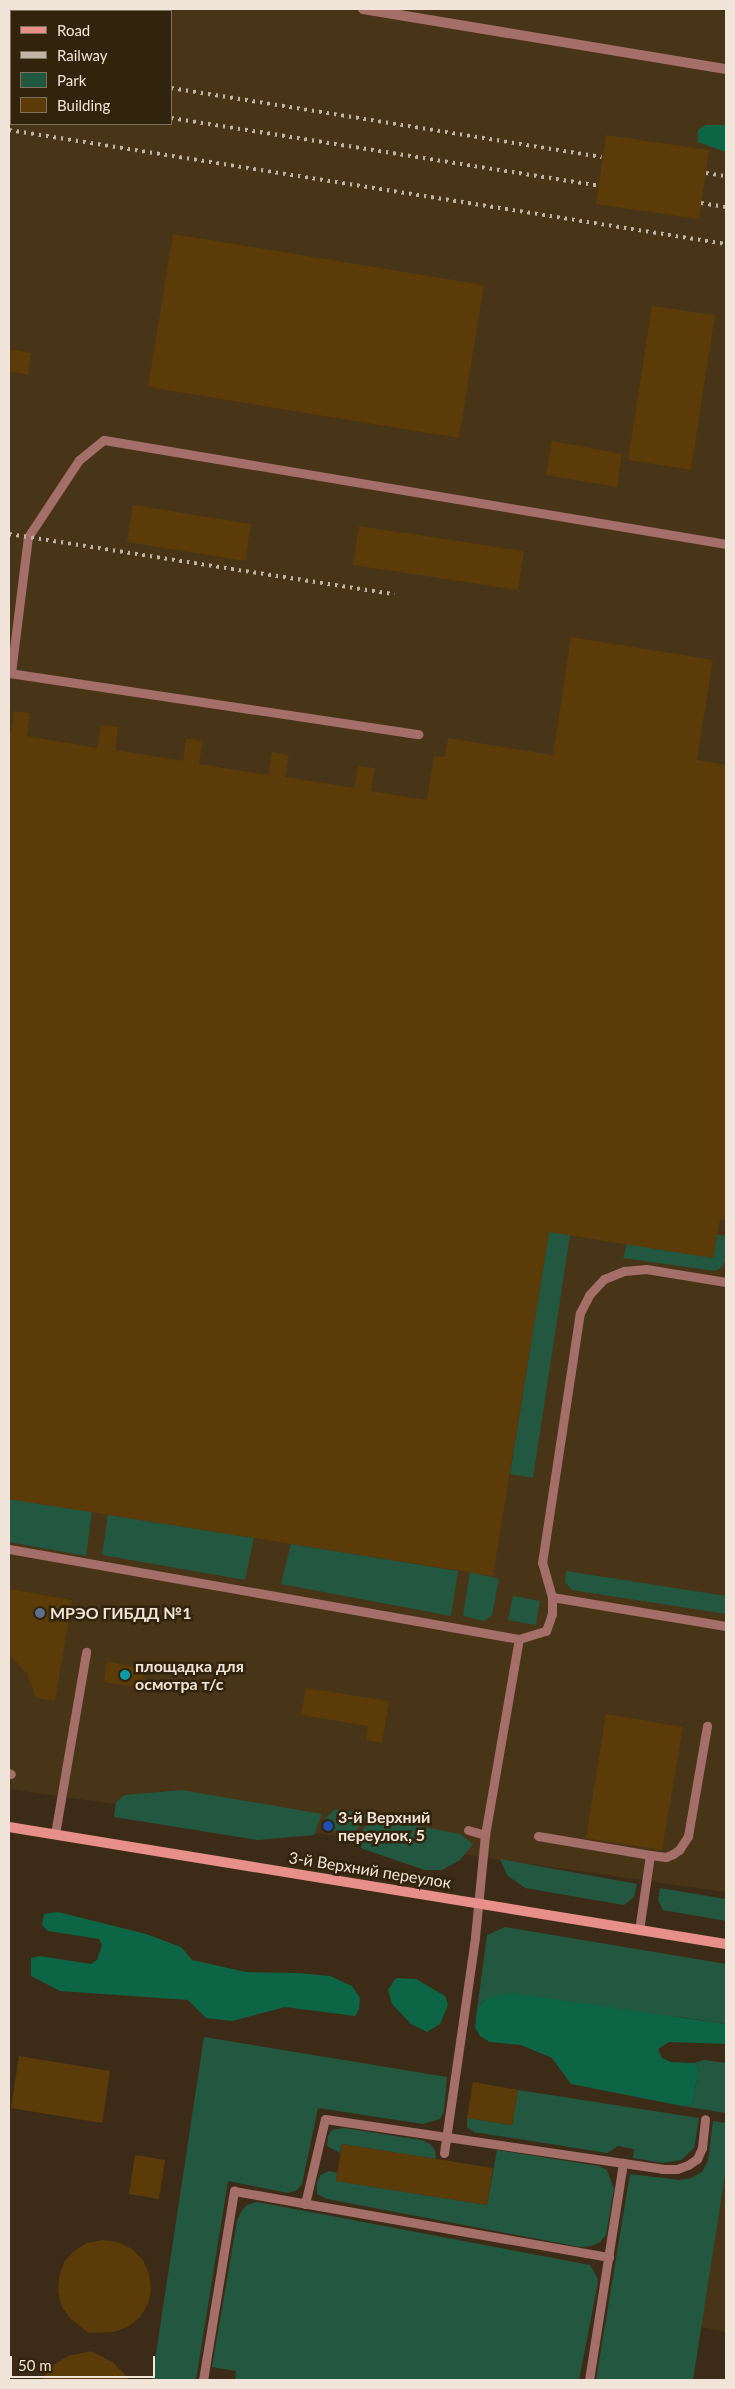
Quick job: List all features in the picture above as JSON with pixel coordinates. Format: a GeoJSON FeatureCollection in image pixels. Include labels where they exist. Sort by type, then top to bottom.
{"type":"FeatureCollection","features":[{"type":"Feature","properties":{"kind":"street"},"geometry":{"type":"LineString","coordinates":[[363,9],[726,69]]}},
{"type":"Feature","properties":{"kind":"street","name":"3-й Верхний переулок"},"geometry":{"type":"LineString","coordinates":[[9,1827],[726,1944]]}},
{"type":"Feature","properties":{"kind":"lane"},"geometry":{"type":"LineString","coordinates":[[418,734],[10,673],[28,537],[79,460],[104,440],[726,544]]}},
{"type":"Feature","properties":{"kind":"lane"},"geometry":{"type":"LineString","coordinates":[[9,1549],[519,1639],[546,1631],[552,1614],[552,1597],[542,1563],[580,1313],[589,1295],[604,1279],[624,1270],[646,1270],[726,1282]]}},
{"type":"Feature","properties":{"kind":"lane"},"geometry":{"type":"LineString","coordinates":[[552,1597],[726,1626]]}},
{"type":"Feature","properties":{"kind":"lane"},"geometry":{"type":"LineString","coordinates":[[444,2153],[456,2079],[479,1904],[485,1835],[519,1639]]}},
{"type":"Feature","properties":{"kind":"lane"},"geometry":{"type":"LineString","coordinates":[[55,1834],[86,1652]]}},
{"type":"Feature","properties":{"kind":"lane"},"geometry":{"type":"LineString","coordinates":[[538,1836],[650,1855],[666,1857],[673,1854],[679,1850],[688,1836],[707,1726]]}},
{"type":"Feature","properties":{"kind":"lane"},"geometry":{"type":"LineString","coordinates":[[468,1830],[485,1835]]}},
{"type":"Feature","properties":{"kind":"lane"},"geometry":{"type":"LineString","coordinates":[[639,1930],[650,1855]]}},
{"type":"Feature","properties":{"kind":"lane"},"geometry":{"type":"LineString","coordinates":[[305,2204],[325,2119],[662,2169],[677,2169],[688,2166],[698,2159],[702,2148],[706,2119]]}},
{"type":"Feature","properties":{"kind":"lane"},"geometry":{"type":"LineString","coordinates":[[589,2380],[622,2163]]}},
{"type":"Feature","properties":{"kind":"lane"},"geometry":{"type":"LineString","coordinates":[[203,2380],[234,2191],[609,2257]]}},
{"type":"Feature","properties":{"kind":"shaded area"},"geometry":{"type":"Polygon","coordinates":[[[9,9],[726,9],[726,1892],[9,1789],[9,9]]]}},
{"type":"Feature","properties":{"kind":"shaded area"},"geometry":{"type":"Polygon","coordinates":[[[726,2169],[726,2332],[701,2327],[726,2169]]]}},
{"type":"Feature","properties":{"kind":"green space"},"geometry":{"type":"Polygon","coordinates":[[[706,125],[726,125],[726,152],[698,142],[698,130],[706,125]]]}},
{"type":"Feature","properties":{"kind":"green space"},"geometry":{"type":"Polygon","coordinates":[[[549,1232],[570,1235],[533,1478],[510,1474],[549,1232]]]}},
{"type":"Feature","properties":{"kind":"green space"},"geometry":{"type":"Polygon","coordinates":[[[717,1235],[726,1236],[726,1259],[722,1267],[715,1271],[623,1258],[627,1244],[713,1258],[717,1235]]]}},
{"type":"Feature","properties":{"kind":"green space"},"geometry":{"type":"Polygon","coordinates":[[[9,1499],[92,1512],[86,1556],[9,1542],[9,1499]]]}},
{"type":"Feature","properties":{"kind":"green space"},"geometry":{"type":"Polygon","coordinates":[[[108,1515],[254,1538],[245,1580],[102,1555],[108,1515]]]}},
{"type":"Feature","properties":{"kind":"green space"},"geometry":{"type":"Polygon","coordinates":[[[291,1544],[458,1571],[451,1616],[281,1584],[291,1544]]]}},
{"type":"Feature","properties":{"kind":"green space"},"geometry":{"type":"Polygon","coordinates":[[[566,1571],[726,1596],[726,1614],[572,1590],[565,1582],[566,1571]]]}},
{"type":"Feature","properties":{"kind":"green space"},"geometry":{"type":"Polygon","coordinates":[[[470,1572],[499,1579],[492,1615],[485,1621],[463,1616],[470,1572]]]}},
{"type":"Feature","properties":{"kind":"green space"},"geometry":{"type":"Polygon","coordinates":[[[513,1596],[540,1601],[536,1625],[508,1620],[513,1596]]]}},
{"type":"Feature","properties":{"kind":"green space"},"geometry":{"type":"Polygon","coordinates":[[[182,1790],[322,1814],[314,1835],[257,1840],[114,1817],[116,1802],[125,1795],[182,1790]]]}},
{"type":"Feature","properties":{"kind":"green space"},"geometry":{"type":"Polygon","coordinates":[[[335,1809],[369,1815],[348,1840],[341,1840],[343,1832],[322,1830],[326,1818],[335,1809]]]}},
{"type":"Feature","properties":{"kind":"green space"},"geometry":{"type":"Polygon","coordinates":[[[373,1817],[460,1834],[473,1844],[460,1860],[442,1870],[425,1870],[363,1849],[354,1841],[373,1817]]]}},
{"type":"Feature","properties":{"kind":"green space"},"geometry":{"type":"Polygon","coordinates":[[[500,1859],[637,1884],[634,1897],[624,1905],[525,1888],[507,1875],[500,1859]]]}},
{"type":"Feature","properties":{"kind":"green space"},"geometry":{"type":"Polygon","coordinates":[[[660,1888],[726,1899],[726,1921],[663,1910],[658,1900],[660,1888]]]}},
{"type":"Feature","properties":{"kind":"green space"},"geometry":{"type":"Polygon","coordinates":[[[58,1912],[146,1934],[181,1947],[192,1960],[246,1972],[330,1976],[352,1986],[360,1998],[359,2009],[355,2016],[285,2007],[232,2021],[206,2018],[188,2000],[60,1991],[31,1976],[31,1958],[40,1956],[91,1964],[97,1960],[102,1945],[99,1939],[48,1931],[42,1925],[44,1914],[58,1912]]]}},
{"type":"Feature","properties":{"kind":"green space"},"geometry":{"type":"Polygon","coordinates":[[[505,1927],[726,1964],[726,2024],[680,2017],[486,1998],[477,2010],[487,1935],[505,1927]]]}},
{"type":"Feature","properties":{"kind":"green space"},"geometry":{"type":"Polygon","coordinates":[[[396,1978],[416,1979],[445,1996],[448,2005],[440,2024],[427,2032],[411,2024],[392,2004],[388,1990],[396,1978]]]}},
{"type":"Feature","properties":{"kind":"green space"},"geometry":{"type":"Polygon","coordinates":[[[511,1993],[726,2024],[726,2044],[669,2042],[658,2049],[662,2058],[671,2062],[694,2063],[699,2068],[692,2105],[682,2106],[571,2084],[552,2058],[521,2045],[490,2042],[480,2036],[475,2027],[477,2010],[486,1998],[511,1993]]]}},
{"type":"Feature","properties":{"kind":"green space"},"geometry":{"type":"Polygon","coordinates":[[[204,2037],[447,2077],[444,2111],[440,2119],[423,2124],[318,2108],[302,2184],[297,2190],[288,2193],[228,2181],[196,2380],[152,2380],[204,2037]]]}},
{"type":"Feature","properties":{"kind":"green space"},"geometry":{"type":"Polygon","coordinates":[[[704,2060],[726,2063],[726,2113],[682,2106],[692,2105],[699,2068],[694,2063],[704,2060]]]}},
{"type":"Feature","properties":{"kind":"green space"},"geometry":{"type":"Polygon","coordinates":[[[518,2090],[699,2118],[694,2148],[681,2160],[663,2163],[633,2158],[634,2149],[618,2146],[607,2153],[474,2132],[467,2127],[467,2118],[512,2125],[518,2090]]]}},
{"type":"Feature","properties":{"kind":"green space"},"geometry":{"type":"Polygon","coordinates":[[[713,2121],[726,2123],[726,2169],[693,2380],[596,2380],[630,2174],[679,2180],[691,2178],[702,2172],[708,2161],[713,2121]]]}},
{"type":"Feature","properties":{"kind":"green space"},"geometry":{"type":"Polygon","coordinates":[[[344,2128],[421,2140],[430,2144],[435,2150],[436,2159],[342,2144],[340,2153],[327,2146],[328,2136],[332,2130],[344,2128]]]}},
{"type":"Feature","properties":{"kind":"green space"},"geometry":{"type":"Polygon","coordinates":[[[497,2150],[599,2166],[607,2170],[614,2189],[606,2235],[600,2242],[592,2246],[580,2247],[327,2199],[317,2194],[317,2183],[320,2175],[329,2171],[337,2173],[336,2181],[487,2205],[497,2150]]]}},
{"type":"Feature","properties":{"kind":"green space"},"geometry":{"type":"Polygon","coordinates":[[[257,2202],[590,2265],[598,2279],[579,2380],[235,2380],[236,2371],[212,2367],[237,2221],[247,2205],[257,2202]]]}},
{"type":"Feature","properties":{"kind":"building"},"geometry":{"type":"Polygon","coordinates":[[[606,135],[709,150],[699,219],[596,204],[606,135]]]}},
{"type":"Feature","properties":{"kind":"building"},"geometry":{"type":"Polygon","coordinates":[[[173,234],[484,285],[459,438],[148,387],[173,234]]]}},
{"type":"Feature","properties":{"kind":"building"},"geometry":{"type":"Polygon","coordinates":[[[652,306],[715,315],[691,470],[628,460],[652,306]]]}},
{"type":"Feature","properties":{"kind":"building"},"geometry":{"type":"Polygon","coordinates":[[[11,350],[31,353],[28,375],[9,371],[11,350]]]}},
{"type":"Feature","properties":{"kind":"building"},"geometry":{"type":"Polygon","coordinates":[[[552,441],[622,454],[617,487],[546,475],[552,441]]]}},
{"type":"Feature","properties":{"kind":"building"},"geometry":{"type":"Polygon","coordinates":[[[133,505],[251,524],[245,561],[127,542],[133,505]]]}},
{"type":"Feature","properties":{"kind":"building"},"geometry":{"type":"Polygon","coordinates":[[[359,526],[524,551],[518,590],[353,565],[359,526]]]}},
{"type":"Feature","properties":{"kind":"building"},"geometry":{"type":"Polygon","coordinates":[[[571,637],[713,660],[697,760],[726,765],[726,1221],[720,1220],[713,1258],[549,1232],[493,1576],[9,1499],[9,734],[11,734],[14,711],[30,713],[27,736],[97,748],[101,725],[118,727],[115,750],[183,761],[186,738],[203,741],[199,764],[269,775],[272,752],[289,755],[285,777],[354,788],[358,766],[375,768],[371,791],[427,800],[434,756],[445,757],[448,738],[553,755],[571,637]]]}},
{"type":"Feature","properties":{"kind":"building"},"geometry":{"type":"Polygon","coordinates":[[[9,1589],[72,1600],[55,1701],[36,1698],[27,1674],[9,1654],[9,1589]]]}},
{"type":"Feature","properties":{"kind":"building","name":"площадка для осмотра т/с"},"geometry":{"type":"Polygon","coordinates":[[[107,1662],[145,1668],[142,1688],[104,1682],[107,1662]]]}},
{"type":"Feature","properties":{"kind":"building"},"geometry":{"type":"Polygon","coordinates":[[[306,1688],[389,1701],[382,1743],[366,1740],[368,1726],[301,1715],[306,1688]]]}},
{"type":"Feature","properties":{"kind":"building"},"geometry":{"type":"Polygon","coordinates":[[[606,1714],[683,1727],[662,1850],[586,1838],[606,1714]]]}},
{"type":"Feature","properties":{"kind":"building"},"geometry":{"type":"Polygon","coordinates":[[[19,2056],[110,2071],[102,2123],[11,2108],[19,2056]]]}},
{"type":"Feature","properties":{"kind":"building"},"geometry":{"type":"Polygon","coordinates":[[[473,2082],[518,2090],[512,2125],[467,2118],[473,2082]]]}},
{"type":"Feature","properties":{"kind":"building"},"geometry":{"type":"Polygon","coordinates":[[[342,2144],[493,2168],[487,2205],[336,2181],[342,2144]]]}},
{"type":"Feature","properties":{"kind":"building"},"geometry":{"type":"Polygon","coordinates":[[[135,2155],[165,2160],[159,2199],[129,2194],[135,2155]]]}},
{"type":"Feature","properties":{"kind":"building"},"geometry":{"type":"Polygon","coordinates":[[[103,2240],[118,2242],[132,2249],[143,2260],[149,2274],[151,2289],[148,2304],[140,2317],[128,2327],[113,2332],[89,2333],[71,2319],[62,2307],[58,2292],[59,2277],[64,2262],[74,2251],[87,2243],[103,2240]]]}},
{"type":"Feature","properties":{"kind":"building"},"geometry":{"type":"Polygon","coordinates":[[[91,2351],[112,2362],[130,2380],[41,2380],[55,2364],[68,2356],[91,2351]]]}},
{"type":"Feature","properties":{"kind":"railway"},"geometry":{"type":"LineString","coordinates":[[172,88],[602,157]]}},
{"type":"Feature","properties":{"kind":"railway"},"geometry":{"type":"LineString","coordinates":[[172,118],[598,186]]}},
{"type":"Feature","properties":{"kind":"railway"},"geometry":{"type":"LineString","coordinates":[[9,130],[726,244]]}},
{"type":"Feature","properties":{"kind":"railway"},"geometry":{"type":"LineString","coordinates":[[706,173],[726,176]]}},
{"type":"Feature","properties":{"kind":"railway"},"geometry":{"type":"LineString","coordinates":[[701,203],[726,207]]}},
{"type":"Feature","properties":{"kind":"railway"},"geometry":{"type":"LineString","coordinates":[[9,534],[394,594]]}},
{"type":"Feature","properties":{"kind":"place","name":"МРЭО ГИБДД №1"},"geometry":{"type":"Point","coordinates":[40,1613]}},
{"type":"Feature","properties":{"kind":"place","name":"площадка для осмотра т/с"},"geometry":{"type":"Point","coordinates":[125,1675]}},
{"type":"Feature","properties":{"kind":"place","name":"3-й Верхний переулок, 5"},"geometry":{"type":"Point","coordinates":[328,1826]}}]}
